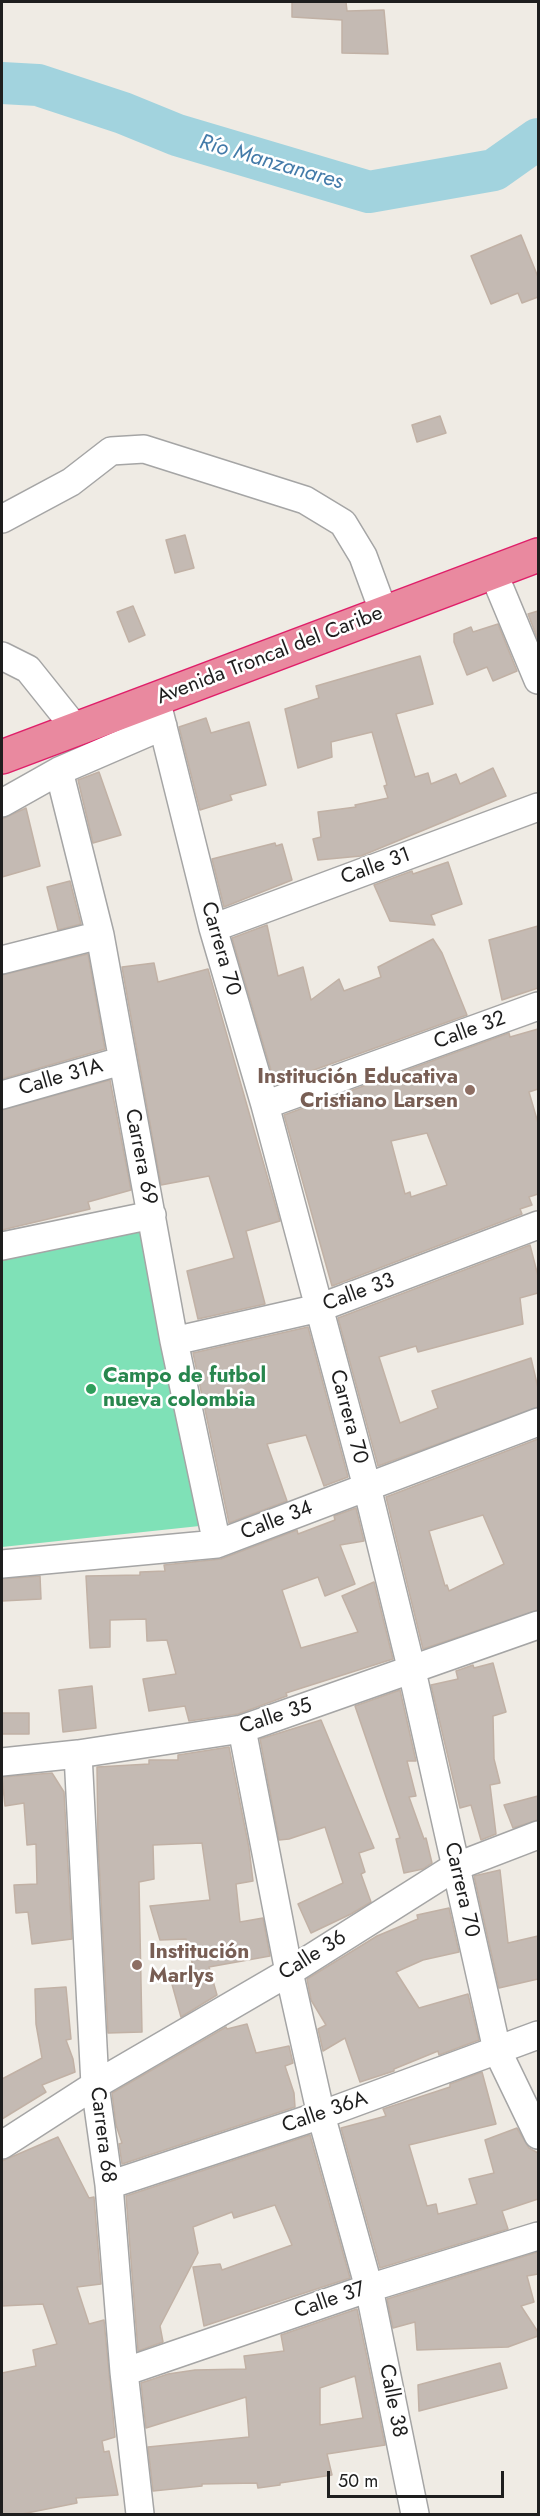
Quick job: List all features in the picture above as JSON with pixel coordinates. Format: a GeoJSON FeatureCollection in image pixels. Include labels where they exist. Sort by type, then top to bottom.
{"type":"FeatureCollection","features":[{"type":"Feature","properties":{"kind":"highway","name":"Avenida Troncal del Caribe"},"geometry":{"type":"LineString","coordinates":[[2,757],[76,729],[160,712],[384,613],[538,555]]}},
{"type":"Feature","properties":{"kind":"street"},"geometry":{"type":"LineString","coordinates":[[2,519],[70,482],[111,451],[144,449],[304,500],[343,523],[363,556],[384,613]]}},
{"type":"Feature","properties":{"kind":"street"},"geometry":{"type":"LineString","coordinates":[[493,572],[538,680]]}},
{"type":"Feature","properties":{"kind":"street"},"geometry":{"type":"LineString","coordinates":[[2,656],[28,669],[76,729]]}},
{"type":"Feature","properties":{"kind":"street"},"geometry":{"type":"LineString","coordinates":[[2,803],[160,712]]}},
{"type":"Feature","properties":{"kind":"street","name":"Carrera 70"},"geometry":{"type":"LineString","coordinates":[[160,712],[213,928],[265,1105],[367,1487],[412,1671],[497,2050],[538,2135]]}},
{"type":"Feature","properties":{"kind":"street","name":"Carrera 69"},"geometry":{"type":"LineString","coordinates":[[59,771],[100,935],[121,1061],[152,1215],[174,1341],[217,1544]]}},
{"type":"Feature","properties":{"kind":"street","name":"Calle 31"},"geometry":{"type":"LineString","coordinates":[[213,928],[538,807]]}},
{"type":"Feature","properties":{"kind":"street"},"geometry":{"type":"LineString","coordinates":[[2,960],[100,935]]}},
{"type":"Feature","properties":{"kind":"street","name":"Calle 32"},"geometry":{"type":"LineString","coordinates":[[265,1105],[538,1006]]}},
{"type":"Feature","properties":{"kind":"street","name":"Calle 31A"},"geometry":{"type":"LineString","coordinates":[[2,1095],[121,1061]]}},
{"type":"Feature","properties":{"kind":"street"},"geometry":{"type":"LineString","coordinates":[[2,1246],[152,1215]]}},
{"type":"Feature","properties":{"kind":"street","name":"Calle 33"},"geometry":{"type":"LineString","coordinates":[[174,1341],[319,1308],[538,1225]]}},
{"type":"Feature","properties":{"kind":"street","name":"Calle 34"},"geometry":{"type":"LineString","coordinates":[[2,1564],[217,1544],[538,1422]]}},
{"type":"Feature","properties":{"kind":"street","name":"Calle 35"},"geometry":{"type":"LineString","coordinates":[[2,1762],[78,1754],[242,1729],[538,1625]]}},
{"type":"Feature","properties":{"kind":"street","name":"Calle 38"},"geometry":{"type":"LineString","coordinates":[[242,1729],[289,1972],[321,2115],[369,2288],[416,2514]]}},
{"type":"Feature","properties":{"kind":"street","name":"Carrera 68"},"geometry":{"type":"LineString","coordinates":[[78,1754],[95,2085],[109,2185],[124,2372],[140,2514]]}},
{"type":"Feature","properties":{"kind":"street","name":"Calle 36"},"geometry":{"type":"LineString","coordinates":[[2,2145],[95,2085],[289,1972],[455,1867],[538,1835]]}},
{"type":"Feature","properties":{"kind":"street","name":"Calle 36A"},"geometry":{"type":"LineString","coordinates":[[109,2185],[321,2115],[538,2035]]}},
{"type":"Feature","properties":{"kind":"street","name":"Calle 37"},"geometry":{"type":"LineString","coordinates":[[124,2372],[369,2288],[538,2236]]}},
{"type":"Feature","properties":{"kind":"green space","name":"Campo de futbol nueva colombia"},"geometry":{"type":"Polygon","coordinates":[[[146,1227],[209,1525],[2,1547],[2,1254],[146,1227]]]}},
{"type":"Feature","properties":{"kind":"building"},"geometry":{"type":"Polygon","coordinates":[[[292,2],[346,2],[347,11],[384,10],[388,54],[342,53],[342,20],[292,17],[292,2]]]}},
{"type":"Feature","properties":{"kind":"building"},"geometry":{"type":"Polygon","coordinates":[[[521,235],[538,277],[538,297],[522,303],[518,293],[491,304],[471,256],[521,235]]]}},
{"type":"Feature","properties":{"kind":"building"},"geometry":{"type":"Polygon","coordinates":[[[440,416],[446,433],[417,442],[412,425],[440,416]]]}},
{"type":"Feature","properties":{"kind":"building"},"geometry":{"type":"Polygon","coordinates":[[[185,535],[194,568],[175,573],[166,540],[185,535]]]}},
{"type":"Feature","properties":{"kind":"building"},"geometry":{"type":"Polygon","coordinates":[[[133,606],[145,635],[129,642],[117,612],[133,606]]]}},
{"type":"Feature","properties":{"kind":"building"},"geometry":{"type":"Polygon","coordinates":[[[538,611],[538,640],[528,614],[538,611]]]}},
{"type":"Feature","properties":{"kind":"building"},"geometry":{"type":"Polygon","coordinates":[[[498,624],[517,671],[493,681],[487,667],[467,675],[454,642],[454,634],[471,627],[473,632],[498,624]]]}},
{"type":"Feature","properties":{"kind":"building"},"geometry":{"type":"Polygon","coordinates":[[[420,656],[433,704],[396,714],[415,777],[428,773],[431,784],[456,774],[460,784],[493,768],[506,796],[361,856],[318,860],[313,839],[321,837],[318,812],[356,807],[355,805],[388,798],[384,786],[387,785],[372,732],[331,742],[332,757],[298,768],[285,709],[319,698],[316,686],[420,656]]]}},
{"type":"Feature","properties":{"kind":"building"},"geometry":{"type":"Polygon","coordinates":[[[206,718],[211,733],[249,722],[266,785],[230,795],[232,800],[200,810],[179,727],[206,718]]]}},
{"type":"Feature","properties":{"kind":"building"},"geometry":{"type":"Polygon","coordinates":[[[99,772],[121,835],[93,843],[78,780],[99,772]]]}},
{"type":"Feature","properties":{"kind":"building"},"geometry":{"type":"Polygon","coordinates":[[[26,808],[40,866],[2,877],[2,819],[26,808]]]}},
{"type":"Feature","properties":{"kind":"building"},"geometry":{"type":"Polygon","coordinates":[[[275,843],[276,846],[282,844],[292,880],[224,907],[212,859],[275,843]]]}},
{"type":"Feature","properties":{"kind":"building"},"geometry":{"type":"Polygon","coordinates":[[[448,862],[462,904],[431,915],[435,925],[390,921],[374,885],[412,871],[413,874],[448,862]]]}},
{"type":"Feature","properties":{"kind":"building"},"geometry":{"type":"Polygon","coordinates":[[[70,881],[81,924],[58,930],[47,887],[70,881]]]}},
{"type":"Feature","properties":{"kind":"building"},"geometry":{"type":"Polygon","coordinates":[[[267,925],[278,976],[303,967],[311,1000],[339,979],[344,991],[381,977],[378,967],[433,939],[442,953],[467,1015],[275,1084],[232,938],[267,925]]]}},
{"type":"Feature","properties":{"kind":"building"},"geometry":{"type":"Polygon","coordinates":[[[538,926],[538,988],[502,1000],[489,940],[538,926]]]}},
{"type":"Feature","properties":{"kind":"building"},"geometry":{"type":"Polygon","coordinates":[[[88,954],[105,1049],[2,1079],[2,975],[88,954]]]}},
{"type":"Feature","properties":{"kind":"building"},"geometry":{"type":"Polygon","coordinates":[[[154,963],[158,982],[208,969],[280,1221],[246,1231],[265,1304],[198,1319],[187,1271],[234,1258],[209,1176],[161,1185],[122,967],[154,963]]]}},
{"type":"Feature","properties":{"kind":"building"},"geometry":{"type":"Polygon","coordinates":[[[538,1029],[538,1089],[529,1092],[538,1123],[538,1194],[529,1197],[532,1205],[520,1209],[522,1214],[332,1286],[284,1115],[509,1033],[510,1037],[538,1029]],[[427,1133],[391,1141],[405,1194],[410,1192],[411,1197],[447,1185],[427,1133]]]}},
{"type":"Feature","properties":{"kind":"building"},"geometry":{"type":"Polygon","coordinates":[[[110,1080],[131,1190],[88,1202],[90,1209],[2,1230],[2,1110],[110,1080]]]}},
{"type":"Feature","properties":{"kind":"building"},"geometry":{"type":"Polygon","coordinates":[[[530,1245],[538,1276],[538,1293],[520,1298],[523,1324],[418,1352],[416,1346],[379,1357],[400,1423],[438,1408],[432,1391],[531,1358],[538,1388],[538,1407],[378,1466],[338,1318],[530,1245]]]}},
{"type":"Feature","properties":{"kind":"building"},"geometry":{"type":"Polygon","coordinates":[[[308,1327],[348,1477],[324,1486],[306,1435],[267,1444],[287,1501],[229,1523],[193,1353],[308,1327]]]}},
{"type":"Feature","properties":{"kind":"building"},"geometry":{"type":"Polygon","coordinates":[[[538,1439],[538,1610],[423,1649],[386,1497],[538,1439]],[[483,1515],[429,1531],[445,1586],[447,1585],[449,1591],[504,1564],[483,1515]]]}},
{"type":"Feature","properties":{"kind":"building"},"geometry":{"type":"Polygon","coordinates":[[[356,1508],[364,1541],[340,1545],[355,1584],[325,1596],[318,1577],[282,1590],[301,1648],[358,1632],[342,1596],[374,1582],[393,1659],[286,1693],[287,1696],[238,1714],[189,1721],[185,1706],[149,1711],[143,1679],[176,1674],[167,1640],[147,1641],[146,1619],[110,1620],[110,1647],[90,1648],[86,1576],[140,1575],[140,1572],[165,1571],[164,1565],[221,1559],[297,1530],[298,1534],[335,1520],[334,1516],[356,1508]]]}},
{"type":"Feature","properties":{"kind":"building"},"geometry":{"type":"Polygon","coordinates":[[[40,1576],[41,1599],[2,1601],[2,1579],[40,1576]]]}},
{"type":"Feature","properties":{"kind":"building"},"geometry":{"type":"Polygon","coordinates":[[[493,1663],[506,1712],[493,1716],[494,1759],[500,1783],[490,1785],[496,1834],[481,1840],[471,1805],[460,1808],[431,1685],[458,1679],[456,1671],[473,1665],[474,1668],[493,1663]]]}},
{"type":"Feature","properties":{"kind":"building"},"geometry":{"type":"Polygon","coordinates":[[[92,1686],[96,1728],[63,1732],[59,1690],[92,1686]]]}},
{"type":"Feature","properties":{"kind":"building"},"geometry":{"type":"Polygon","coordinates":[[[400,1690],[416,1761],[407,1761],[416,1796],[409,1797],[424,1839],[426,1838],[432,1863],[423,1869],[404,1873],[396,1839],[400,1838],[355,1706],[400,1690]]]}},
{"type":"Feature","properties":{"kind":"building"},"geometry":{"type":"Polygon","coordinates":[[[2,1713],[29,1713],[29,1734],[2,1734],[2,1713]]]}},
{"type":"Feature","properties":{"kind":"building"},"geometry":{"type":"Polygon","coordinates":[[[321,1720],[374,1848],[359,1853],[365,1872],[361,1874],[371,1902],[311,1933],[298,1904],[343,1883],[325,1827],[279,1840],[260,1739],[321,1720]]]}},
{"type":"Feature","properties":{"kind":"building"},"geometry":{"type":"Polygon","coordinates":[[[229,1747],[249,1848],[253,1881],[236,1884],[240,1922],[263,1918],[270,1956],[209,1967],[217,1995],[181,2017],[170,1977],[196,1970],[194,1970],[186,1939],[160,1940],[150,1906],[210,1900],[202,1843],[153,1845],[154,1879],[139,1882],[142,2032],[108,2033],[98,1842],[97,1767],[149,1764],[149,1760],[178,1760],[178,1755],[229,1747]]]}},
{"type":"Feature","properties":{"kind":"building"},"geometry":{"type":"Polygon","coordinates":[[[52,1773],[64,1792],[72,1939],[32,1944],[28,1912],[16,1913],[14,1885],[37,1884],[36,1844],[27,1845],[24,1803],[5,1806],[2,1777],[52,1773]]]}},
{"type":"Feature","properties":{"kind":"building"},"geometry":{"type":"Polygon","coordinates":[[[538,1796],[538,1820],[513,1828],[504,1805],[538,1796]]]}},
{"type":"Feature","properties":{"kind":"building"},"geometry":{"type":"Polygon","coordinates":[[[500,1870],[508,1943],[538,1936],[538,1979],[499,1988],[474,1876],[500,1870]]]}},
{"type":"Feature","properties":{"kind":"building"},"geometry":{"type":"Polygon","coordinates":[[[449,1908],[459,1952],[423,1960],[396,1972],[419,2008],[468,1994],[479,2040],[439,2055],[438,2051],[394,2069],[394,2071],[360,2082],[345,2038],[323,2051],[318,2029],[326,2025],[311,2000],[307,1979],[377,1936],[418,1919],[417,1915],[449,1908]]]}},
{"type":"Feature","properties":{"kind":"building"},"geometry":{"type":"Polygon","coordinates":[[[66,1987],[71,2039],[66,2040],[75,2072],[42,2085],[46,2092],[2,2119],[2,2079],[42,2058],[36,2024],[35,1989],[66,1987]]]}},
{"type":"Feature","properties":{"kind":"building"},"geometry":{"type":"Polygon","coordinates":[[[247,2024],[256,2053],[289,2046],[293,2063],[285,2066],[294,2093],[295,2107],[122,2164],[119,2144],[122,2143],[116,2125],[112,2093],[226,2027],[227,2029],[247,2024]]]}},
{"type":"Feature","properties":{"kind":"building"},"geometry":{"type":"Polygon","coordinates":[[[482,2072],[496,2124],[409,2145],[427,2206],[436,2204],[438,2214],[477,2204],[469,2179],[494,2173],[485,2140],[517,2128],[529,2148],[538,2153],[538,2199],[502,2211],[508,2229],[380,2268],[341,2128],[386,2116],[383,2109],[450,2087],[450,2084],[482,2072]]]}},
{"type":"Feature","properties":{"kind":"building"},"geometry":{"type":"Polygon","coordinates":[[[310,2135],[350,2278],[204,2326],[193,2267],[220,2264],[222,2270],[292,2245],[275,2205],[234,2218],[232,2212],[193,2227],[198,2253],[160,2326],[163,2342],[138,2351],[126,2196],[310,2135]]]}},
{"type":"Feature","properties":{"kind":"building"},"geometry":{"type":"Polygon","coordinates":[[[58,2137],[89,2198],[94,2197],[101,2284],[77,2287],[89,2324],[104,2320],[115,2437],[102,2441],[104,2452],[109,2451],[118,2495],[76,2498],[77,2503],[22,2514],[2,2514],[2,2373],[36,2366],[33,2350],[57,2344],[43,2304],[2,2306],[2,2161],[58,2137]]]}},
{"type":"Feature","properties":{"kind":"building"},"geometry":{"type":"Polygon","coordinates":[[[538,2252],[538,2274],[527,2276],[534,2302],[521,2306],[538,2332],[538,2336],[508,2347],[417,2350],[415,2322],[393,2328],[387,2299],[538,2252]]]}},
{"type":"Feature","properties":{"kind":"building"},"geometry":{"type":"Polygon","coordinates":[[[357,2309],[385,2445],[327,2454],[332,2475],[258,2488],[257,2483],[202,2484],[202,2486],[153,2491],[148,2447],[249,2437],[246,2397],[146,2428],[141,2383],[168,2374],[195,2370],[246,2369],[244,2356],[284,2351],[281,2335],[357,2309]],[[355,2376],[320,2388],[320,2425],[363,2418],[355,2376]]]}},
{"type":"Feature","properties":{"kind":"building"},"geometry":{"type":"Polygon","coordinates":[[[500,2363],[507,2388],[419,2411],[418,2385],[500,2363]]]}},
{"type":"Feature","properties":{"kind":"waterway","name":"Río Manzanares"},"geometry":{"type":"LineString","coordinates":[[2,83],[38,85],[123,113],[177,135],[369,192],[494,170],[538,139]]}},
{"type":"Feature","properties":{"kind":"place","name":"Institución Educativa Cristiano Larsen"},"geometry":{"type":"Point","coordinates":[470,1090]}},
{"type":"Feature","properties":{"kind":"place","name":"Campo de futbol nueva colombia"},"geometry":{"type":"Point","coordinates":[91,1389]}},
{"type":"Feature","properties":{"kind":"place","name":"Institución Marlys"},"geometry":{"type":"Point","coordinates":[137,1965]}}]}
